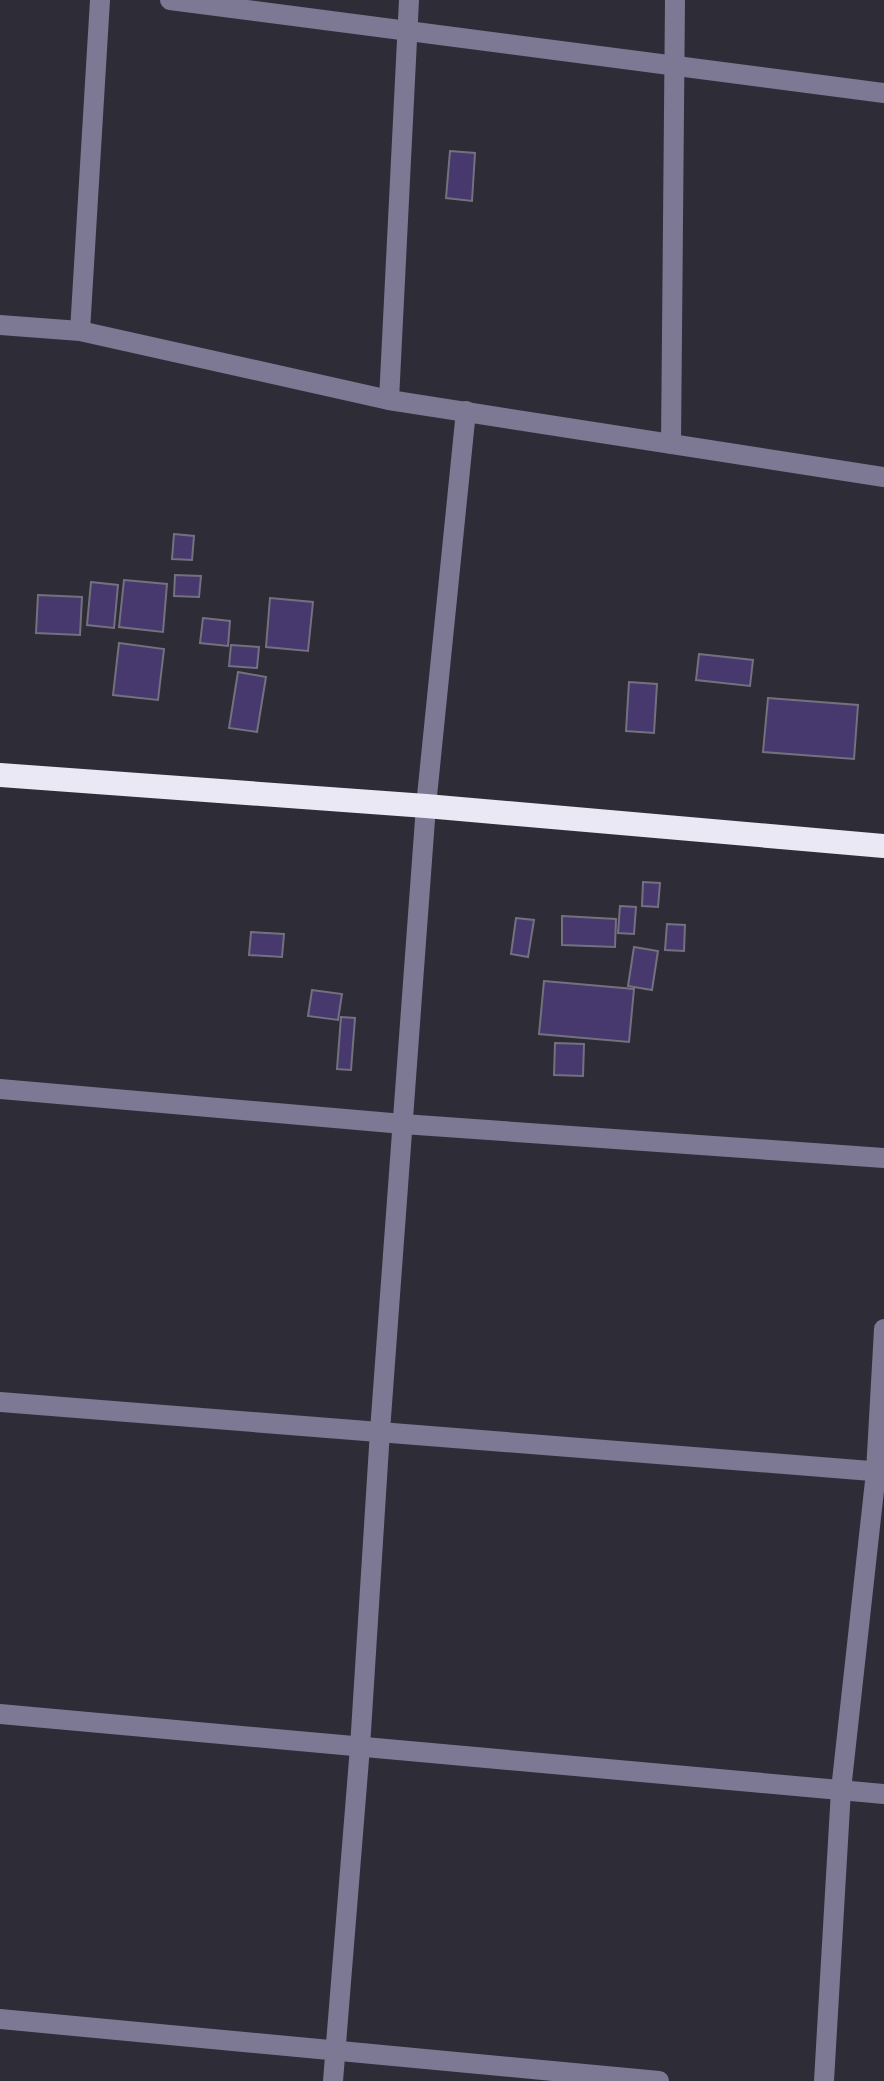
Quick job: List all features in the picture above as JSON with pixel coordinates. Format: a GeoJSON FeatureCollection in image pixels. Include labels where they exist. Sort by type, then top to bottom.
{"type":"FeatureCollection","features":[{"type":"Feature","properties":{"kind":"highway"},"geometry":{"type":"LineString","coordinates":[[0,775],[426,806],[884,846]]}},
{"type":"Feature","properties":{"kind":"street"},"geometry":{"type":"LineString","coordinates":[[80,331],[100,0]]}},
{"type":"Feature","properties":{"kind":"street"},"geometry":{"type":"LineString","coordinates":[[170,0],[884,93]]}},
{"type":"Feature","properties":{"kind":"street"},"geometry":{"type":"LineString","coordinates":[[389,400],[409,0]]}},
{"type":"Feature","properties":{"kind":"street"},"geometry":{"type":"LineString","coordinates":[[671,444],[675,0]]}},
{"type":"Feature","properties":{"kind":"street"},"geometry":{"type":"LineString","coordinates":[[0,325],[80,331],[389,400],[884,477]]}},
{"type":"Feature","properties":{"kind":"street"},"geometry":{"type":"LineString","coordinates":[[333,2081],[360,1747],[426,806],[466,411]]}},
{"type":"Feature","properties":{"kind":"street"},"geometry":{"type":"LineString","coordinates":[[0,1089],[403,1124],[884,1158]]}},
{"type":"Feature","properties":{"kind":"street"},"geometry":{"type":"LineString","coordinates":[[824,2081],[841,1790],[880,1472],[884,1329]]}},
{"type":"Feature","properties":{"kind":"street"},"geometry":{"type":"LineString","coordinates":[[0,1402],[880,1472]]}},
{"type":"Feature","properties":{"kind":"street"},"geometry":{"type":"LineString","coordinates":[[0,1714],[884,1794]]}},
{"type":"Feature","properties":{"kind":"street"},"geometry":{"type":"LineString","coordinates":[[0,2019],[659,2081]]}},
{"type":"Feature","properties":{"kind":"building"},"geometry":{"type":"Polygon","coordinates":[[[450,151],[475,153],[472,201],[446,198],[450,151]]]}},
{"type":"Feature","properties":{"kind":"building"},"geometry":{"type":"Polygon","coordinates":[[[174,534],[194,536],[192,560],[172,559],[174,534]]]}},
{"type":"Feature","properties":{"kind":"building"},"geometry":{"type":"Polygon","coordinates":[[[175,575],[201,576],[199,597],[174,596],[175,575]]]}},
{"type":"Feature","properties":{"kind":"building"},"geometry":{"type":"Polygon","coordinates":[[[124,580],[167,584],[163,632],[119,627],[124,580]]]}},
{"type":"Feature","properties":{"kind":"building"},"geometry":{"type":"Polygon","coordinates":[[[91,582],[118,585],[114,628],[87,625],[91,582]]]}},
{"type":"Feature","properties":{"kind":"building"},"geometry":{"type":"Polygon","coordinates":[[[38,595],[82,597],[80,635],[36,633],[38,595]]]}},
{"type":"Feature","properties":{"kind":"building"},"geometry":{"type":"Polygon","coordinates":[[[270,598],[313,602],[308,651],[266,647],[270,598]]]}},
{"type":"Feature","properties":{"kind":"building"},"geometry":{"type":"Polygon","coordinates":[[[203,618],[230,621],[228,646],[200,643],[203,618]]]}},
{"type":"Feature","properties":{"kind":"building"},"geometry":{"type":"Polygon","coordinates":[[[119,643],[164,649],[158,700],[113,695],[119,643]]]}},
{"type":"Feature","properties":{"kind":"building"},"geometry":{"type":"Polygon","coordinates":[[[231,645],[259,647],[257,668],[229,666],[231,645]]]}},
{"type":"Feature","properties":{"kind":"building"},"geometry":{"type":"Polygon","coordinates":[[[699,654],[753,660],[750,686],[696,680],[699,654]]]}},
{"type":"Feature","properties":{"kind":"building"},"geometry":{"type":"Polygon","coordinates":[[[238,672],[266,677],[257,732],[229,728],[238,672]]]}},
{"type":"Feature","properties":{"kind":"building"},"geometry":{"type":"Polygon","coordinates":[[[629,682],[657,684],[654,733],[626,731],[629,682]]]}},
{"type":"Feature","properties":{"kind":"building"},"geometry":{"type":"Polygon","coordinates":[[[768,698],[858,705],[854,759],[763,752],[768,698]]]}},
{"type":"Feature","properties":{"kind":"building"},"geometry":{"type":"Polygon","coordinates":[[[643,882],[660,883],[658,907],[642,906],[643,882]]]}},
{"type":"Feature","properties":{"kind":"building"},"geometry":{"type":"Polygon","coordinates":[[[620,906],[636,907],[634,934],[618,933],[620,906]]]}},
{"type":"Feature","properties":{"kind":"building"},"geometry":{"type":"Polygon","coordinates":[[[562,916],[616,919],[615,947],[562,945],[562,916]]]}},
{"type":"Feature","properties":{"kind":"building"},"geometry":{"type":"Polygon","coordinates":[[[516,918],[534,920],[528,957],[511,954],[516,918]]]}},
{"type":"Feature","properties":{"kind":"building"},"geometry":{"type":"Polygon","coordinates":[[[667,924],[685,925],[684,951],[665,950],[667,924]]]}},
{"type":"Feature","properties":{"kind":"building"},"geometry":{"type":"Polygon","coordinates":[[[251,932],[284,934],[282,957],[249,955],[251,932]]]}},
{"type":"Feature","properties":{"kind":"building"},"geometry":{"type":"Polygon","coordinates":[[[634,947],[658,951],[652,990],[628,986],[634,947]]]}},
{"type":"Feature","properties":{"kind":"building"},"geometry":{"type":"Polygon","coordinates":[[[544,981],[634,989],[629,1042],[539,1034],[544,981]]]}},
{"type":"Feature","properties":{"kind":"building"},"geometry":{"type":"Polygon","coordinates":[[[312,990],[342,994],[338,1020],[308,1016],[312,990]]]}},
{"type":"Feature","properties":{"kind":"building"},"geometry":{"type":"Polygon","coordinates":[[[341,1017],[355,1018],[351,1070],[337,1069],[341,1017]]]}},
{"type":"Feature","properties":{"kind":"building"},"geometry":{"type":"Polygon","coordinates":[[[555,1043],[584,1044],[583,1076],[554,1075],[555,1043]]]}}]}
